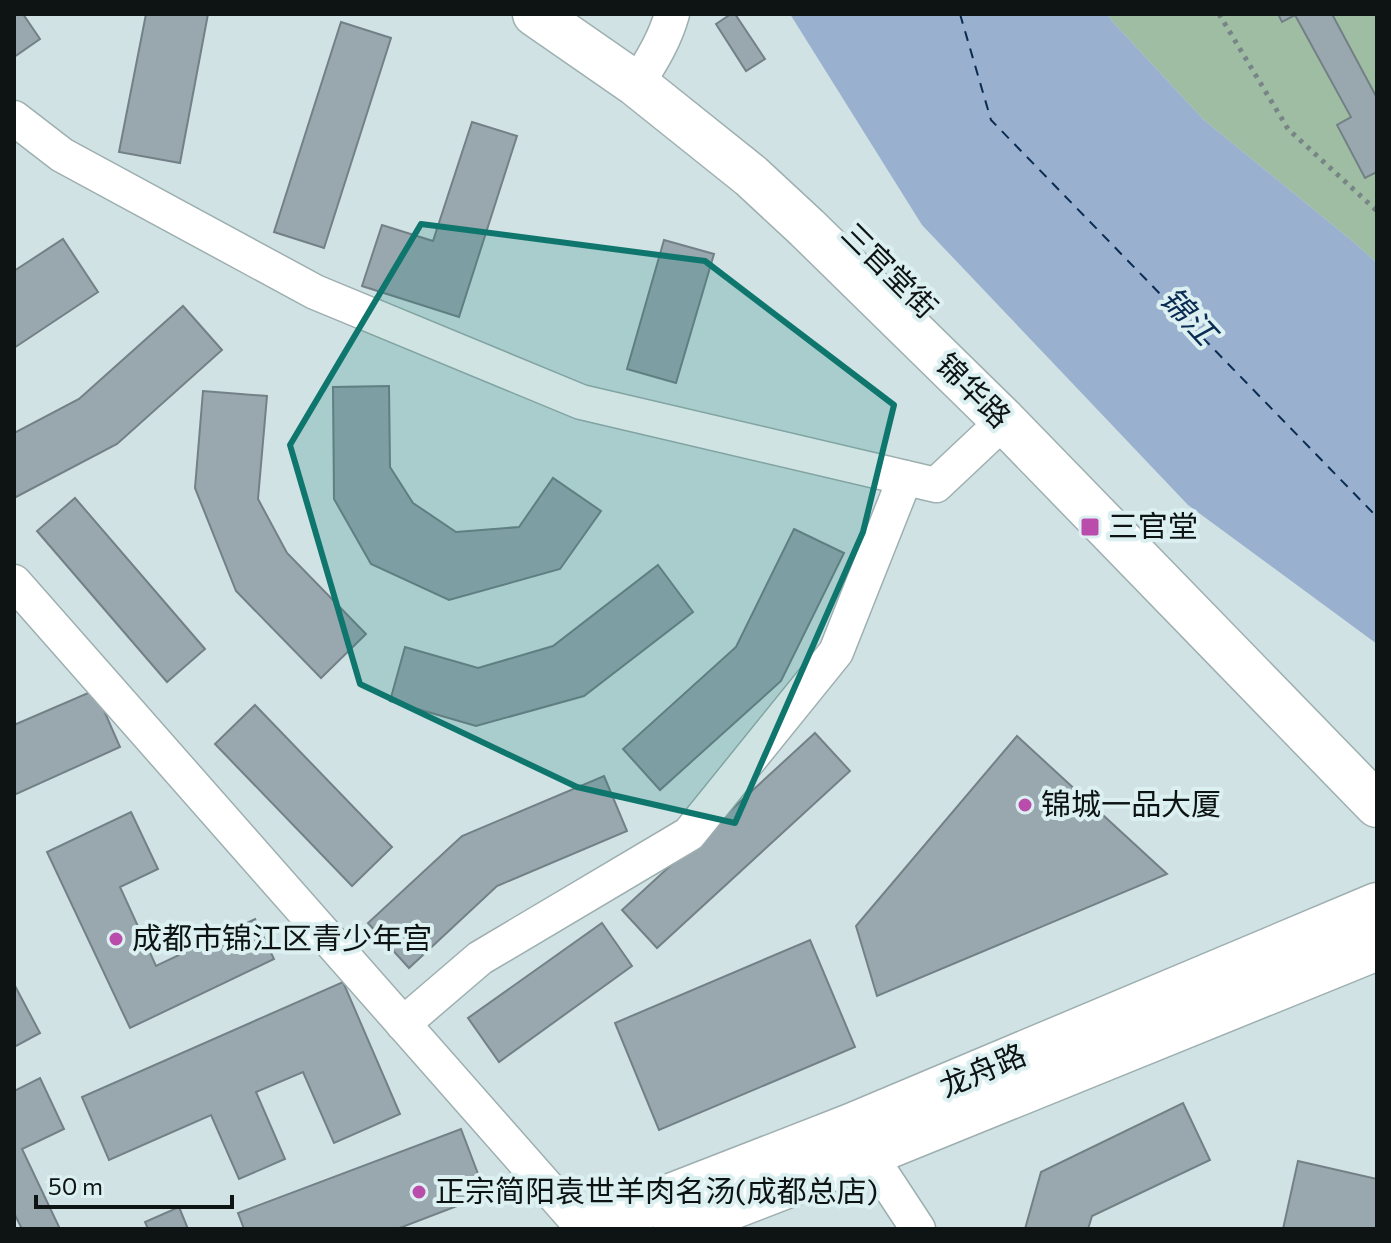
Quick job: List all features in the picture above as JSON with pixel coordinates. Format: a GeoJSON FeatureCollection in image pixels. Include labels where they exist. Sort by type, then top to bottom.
{"type":"FeatureCollection","features":[{"type":"Feature","properties":{"kind":"main road","name":"锦华路"},"geometry":{"type":"LineString","coordinates":[[535,14],[643,74],[818,238],[1004,421],[1377,805]]}},
{"type":"Feature","properties":{"kind":"main road","name":"三官堂街"},"geometry":{"type":"LineString","coordinates":[[574,14],[643,74],[772,162],[852,232],[1218,599],[1377,766]]}},
{"type":"Feature","properties":{"kind":"main road","name":"龙舟路"},"geometry":{"type":"LineString","coordinates":[[585,1229],[860,1140],[1377,905]]}},
{"type":"Feature","properties":{"kind":"main road"},"geometry":{"type":"LineString","coordinates":[[675,1229],[860,1140],[1377,948]]}},
{"type":"Feature","properties":{"kind":"street"},"geometry":{"type":"LineString","coordinates":[[643,74],[672,14]]}},
{"type":"Feature","properties":{"kind":"street"},"geometry":{"type":"LineString","coordinates":[[14,118],[62,155],[315,292],[581,402],[936,485],[1004,421]]}},
{"type":"Feature","properties":{"kind":"street"},"geometry":{"type":"LineString","coordinates":[[403,1024],[480,958],[689,834],[836,652],[905,478]]}},
{"type":"Feature","properties":{"kind":"street"},"geometry":{"type":"LineString","coordinates":[[14,582],[585,1229]]}},
{"type":"Feature","properties":{"kind":"street"},"geometry":{"type":"LineString","coordinates":[[860,1140],[918,1229]]}},
{"type":"Feature","properties":{"kind":"path"},"geometry":{"type":"LineString","coordinates":[[1219,14],[1288,129],[1377,211]]}},
{"type":"Feature","properties":{"kind":"highlighted area"},"geometry":{"type":"Polygon","coordinates":[[[421,224],[705,261],[894,405],[863,532],[735,823],[577,787],[360,684],[290,445],[421,224]]]}},
{"type":"Feature","properties":{"kind":"green space"},"geometry":{"type":"Polygon","coordinates":[[[1108,14],[1377,14],[1377,263],[1204,120],[1108,14]]]}},
{"type":"Feature","properties":{"kind":"water","name":"锦江"},"geometry":{"type":"Polygon","coordinates":[[[790,14],[1108,14],[1204,120],[1377,263],[1377,644],[1188,505],[922,225],[790,14]]]}},
{"type":"Feature","properties":{"kind":"building"},"geometry":{"type":"Polygon","coordinates":[[[14,14],[23,14],[40,39],[14,57],[14,14]]]}},
{"type":"Feature","properties":{"kind":"building"},"geometry":{"type":"Polygon","coordinates":[[[146,14],[208,14],[180,163],[119,152],[146,14]]]}},
{"type":"Feature","properties":{"kind":"building"},"geometry":{"type":"Polygon","coordinates":[[[735,14],[765,59],[746,71],[716,24],[735,14]]]}},
{"type":"Feature","properties":{"kind":"building"},"geometry":{"type":"Polygon","coordinates":[[[1278,14],[1332,14],[1377,98],[1377,172],[1365,178],[1337,125],[1351,117],[1295,15],[1282,22],[1278,14]]]}},
{"type":"Feature","properties":{"kind":"building"},"geometry":{"type":"Polygon","coordinates":[[[341,22],[391,38],[324,248],[274,232],[341,22]]]}},
{"type":"Feature","properties":{"kind":"building"},"geometry":{"type":"Polygon","coordinates":[[[472,122],[517,136],[459,317],[362,286],[382,225],[433,241],[472,122]]]}},
{"type":"Feature","properties":{"kind":"building"},"geometry":{"type":"Polygon","coordinates":[[[63,239],[98,292],[14,348],[14,271],[63,239]]]}},
{"type":"Feature","properties":{"kind":"building"},"geometry":{"type":"Polygon","coordinates":[[[664,240],[714,254],[676,383],[627,369],[664,240]]]}},
{"type":"Feature","properties":{"kind":"building"},"geometry":{"type":"Polygon","coordinates":[[[183,306],[222,350],[117,444],[14,498],[14,433],[79,399],[183,306]]]}},
{"type":"Feature","properties":{"kind":"building"},"geometry":{"type":"Polygon","coordinates":[[[389,386],[390,467],[413,503],[456,532],[519,527],[553,478],[601,511],[560,569],[449,600],[371,564],[334,499],[333,387],[389,386]]]}},
{"type":"Feature","properties":{"kind":"building"},"geometry":{"type":"Polygon","coordinates":[[[203,391],[267,396],[258,499],[287,553],[366,634],[321,678],[236,591],[195,488],[203,391]]]}},
{"type":"Feature","properties":{"kind":"building"},"geometry":{"type":"Polygon","coordinates":[[[75,498],[205,649],[167,682],[37,531],[75,498]]]}},
{"type":"Feature","properties":{"kind":"building"},"geometry":{"type":"Polygon","coordinates":[[[794,529],[844,553],[781,681],[660,790],[623,749],[736,647],[794,529]]]}},
{"type":"Feature","properties":{"kind":"building"},"geometry":{"type":"Polygon","coordinates":[[[658,565],[693,612],[584,696],[476,726],[390,701],[405,647],[478,668],[553,646],[658,565]]]}},
{"type":"Feature","properties":{"kind":"building"},"geometry":{"type":"Polygon","coordinates":[[[95,690],[120,747],[14,795],[14,725],[95,690]]]}},
{"type":"Feature","properties":{"kind":"building"},"geometry":{"type":"Polygon","coordinates":[[[255,705],[392,847],[352,886],[215,744],[255,705]]]}},
{"type":"Feature","properties":{"kind":"building"},"geometry":{"type":"Polygon","coordinates":[[[815,733],[850,771],[657,948],[622,910],[815,733]]]}},
{"type":"Feature","properties":{"kind":"building","name":"锦城一品大厦"},"geometry":{"type":"Polygon","coordinates":[[[1017,736],[1167,874],[877,996],[856,926],[1017,736]]]}},
{"type":"Feature","properties":{"kind":"building"},"geometry":{"type":"Polygon","coordinates":[[[604,776],[627,831],[497,886],[409,968],[368,923],[462,836],[604,776]]]}},
{"type":"Feature","properties":{"kind":"building","name":"成都市锦江区青少年宫"},"geometry":{"type":"Polygon","coordinates":[[[131,812],[158,869],[120,887],[156,966],[255,919],[274,959],[130,1028],[47,852],[131,812]]]}},
{"type":"Feature","properties":{"kind":"building"},"geometry":{"type":"Polygon","coordinates":[[[602,923],[632,966],[499,1062],[468,1018],[602,923]]]}},
{"type":"Feature","properties":{"kind":"building"},"geometry":{"type":"Polygon","coordinates":[[[810,940],[855,1047],[659,1130],[615,1023],[810,940]]]}},
{"type":"Feature","properties":{"kind":"building"},"geometry":{"type":"Polygon","coordinates":[[[343,982],[400,1114],[334,1143],[303,1072],[256,1092],[285,1159],[239,1179],[211,1115],[109,1160],[82,1097],[343,982]]]}},
{"type":"Feature","properties":{"kind":"building"},"geometry":{"type":"Polygon","coordinates":[[[14,984],[40,1033],[14,1047],[14,984]]]}},
{"type":"Feature","properties":{"kind":"building"},"geometry":{"type":"Polygon","coordinates":[[[40,1078],[64,1129],[22,1149],[60,1229],[22,1229],[14,1213],[14,1091],[40,1078]]]}},
{"type":"Feature","properties":{"kind":"building"},"geometry":{"type":"Polygon","coordinates":[[[1183,1103],[1210,1160],[1092,1216],[1088,1229],[1025,1229],[1041,1172],[1183,1103]]]}},
{"type":"Feature","properties":{"kind":"building"},"geometry":{"type":"Polygon","coordinates":[[[461,1129],[486,1195],[397,1229],[244,1229],[238,1213],[461,1129]]]}},
{"type":"Feature","properties":{"kind":"building"},"geometry":{"type":"Polygon","coordinates":[[[1298,1161],[1377,1179],[1377,1229],[1283,1229],[1298,1161]]]}},
{"type":"Feature","properties":{"kind":"building"},"geometry":{"type":"Polygon","coordinates":[[[179,1207],[188,1229],[148,1229],[145,1222],[179,1207]]]}},
{"type":"Feature","properties":{"kind":"ferry route"},"geometry":{"type":"LineString","coordinates":[[960,14],[991,120],[1377,517]]}},
{"type":"Feature","properties":{"kind":"place","name":"三官堂"},"geometry":{"type":"Point","coordinates":[1090,527]}},
{"type":"Feature","properties":{"kind":"place","name":"锦城一品大厦"},"geometry":{"type":"Point","coordinates":[1025,805]}},
{"type":"Feature","properties":{"kind":"place","name":"成都市锦江区青少年宫"},"geometry":{"type":"Point","coordinates":[116,939]}},
{"type":"Feature","properties":{"kind":"place","name":"正宗简阳袁世羊肉名汤(成都总店)"},"geometry":{"type":"Point","coordinates":[419,1192]}}]}
